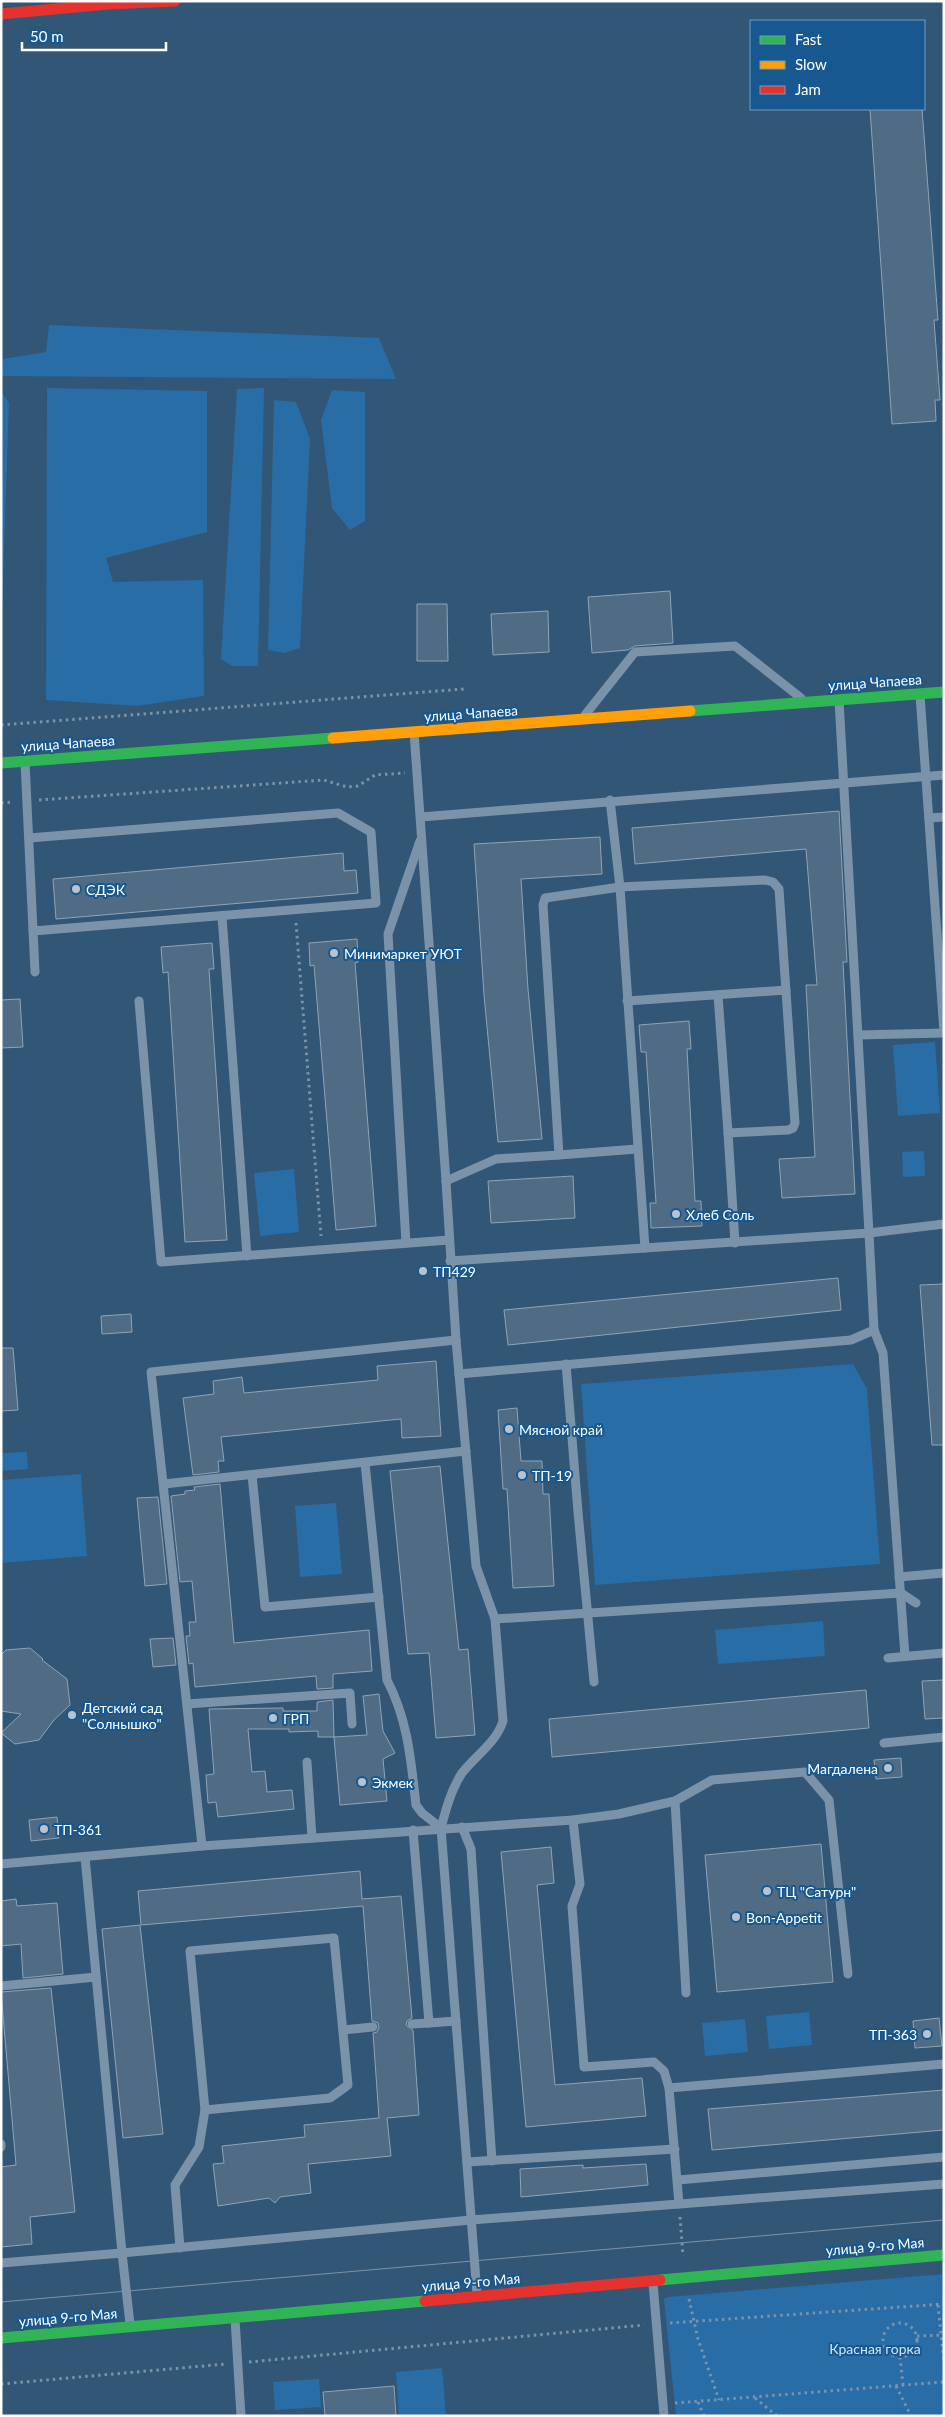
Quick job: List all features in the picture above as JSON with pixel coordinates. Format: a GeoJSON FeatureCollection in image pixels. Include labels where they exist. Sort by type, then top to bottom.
{"type":"FeatureCollection","features":[{"type":"Feature","properties":{"kind":"street"},"geometry":{"type":"LineString","coordinates":[[1,14],[108,4],[175,1]]}},
{"type":"Feature","properties":{"kind":"street","name":"улица Чапаева"},"geometry":{"type":"LineString","coordinates":[[1,763],[944,692]]}},
{"type":"Feature","properties":{"kind":"street","name":"улица 9-го Мая"},"geometry":{"type":"LineString","coordinates":[[1,2338],[944,2255]]}},
{"type":"Feature","properties":{"kind":"lane"},"geometry":{"type":"LineString","coordinates":[[581,719],[635,652],[735,646],[807,702]]}},
{"type":"Feature","properties":{"kind":"lane"},"geometry":{"type":"LineString","coordinates":[[858,1035],[944,1032],[920,694]]}},
{"type":"Feature","properties":{"kind":"lane"},"geometry":{"type":"LineString","coordinates":[[839,700],[874,1330],[883,1353],[905,1656]]}},
{"type":"Feature","properties":{"kind":"lane"},"geometry":{"type":"LineString","coordinates":[[414,732],[450,1261],[476,1566],[495,1619],[503,1721],[500,1732],[461,1774],[449,1798],[441,1828],[477,2296]]}},
{"type":"Feature","properties":{"kind":"lane"},"geometry":{"type":"LineString","coordinates":[[25,761],[35,972]]}},
{"type":"Feature","properties":{"kind":"lane"},"geometry":{"type":"LineString","coordinates":[[421,817],[610,800],[944,775]]}},
{"type":"Feature","properties":{"kind":"lane"},"geometry":{"type":"LineString","coordinates":[[610,800],[620,887],[645,1248]]}},
{"type":"Feature","properties":{"kind":"lane"},"geometry":{"type":"LineString","coordinates":[[29,838],[338,813],[371,832],[376,903],[33,931]]}},
{"type":"Feature","properties":{"kind":"lane"},"geometry":{"type":"LineString","coordinates":[[929,818],[944,817]]}},
{"type":"Feature","properties":{"kind":"lane"},"geometry":{"type":"LineString","coordinates":[[406,1243],[388,934],[422,836]]}},
{"type":"Feature","properties":{"kind":"lane"},"geometry":{"type":"LineString","coordinates":[[559,1155],[543,905],[545,898],[552,895],[620,887],[765,880],[773,882],[779,889],[793,1128],[788,1130],[728,1133]]}},
{"type":"Feature","properties":{"kind":"lane"},"geometry":{"type":"LineString","coordinates":[[222,916],[247,1256]]}},
{"type":"Feature","properties":{"kind":"lane"},"geometry":{"type":"LineString","coordinates":[[627,1001],[786,990]]}},
{"type":"Feature","properties":{"kind":"lane"},"geometry":{"type":"LineString","coordinates":[[718,995],[735,1243]]}},
{"type":"Feature","properties":{"kind":"lane"},"geometry":{"type":"LineString","coordinates":[[139,1001],[162,1262],[449,1240]]}},
{"type":"Feature","properties":{"kind":"lane"},"geometry":{"type":"LineString","coordinates":[[446,1181],[496,1159],[637,1149]]}},
{"type":"Feature","properties":{"kind":"lane"},"geometry":{"type":"LineString","coordinates":[[450,1261],[735,1243],[868,1233],[944,1224]]}},
{"type":"Feature","properties":{"kind":"lane"},"geometry":{"type":"LineString","coordinates":[[460,1374],[851,1340],[874,1330]]}},
{"type":"Feature","properties":{"kind":"lane"},"geometry":{"type":"LineString","coordinates":[[202,1846],[152,1372],[456,1340]]}},
{"type":"Feature","properties":{"kind":"lane"},"geometry":{"type":"LineString","coordinates":[[566,1364],[594,1682]]}},
{"type":"Feature","properties":{"kind":"lane"},"geometry":{"type":"LineString","coordinates":[[164,1484],[466,1451]]}},
{"type":"Feature","properties":{"kind":"lane"},"geometry":{"type":"LineString","coordinates":[[365,1463],[387,1680],[399,1702],[407,1732],[416,1805],[422,1813],[441,1828]]}},
{"type":"Feature","properties":{"kind":"lane"},"geometry":{"type":"LineString","coordinates":[[252,1475],[265,1607],[379,1597]]}},
{"type":"Feature","properties":{"kind":"lane"},"geometry":{"type":"LineString","coordinates":[[899,1577],[944,1573]]}},
{"type":"Feature","properties":{"kind":"lane"},"geometry":{"type":"LineString","coordinates":[[495,1619],[900,1593],[916,1603]]}},
{"type":"Feature","properties":{"kind":"lane"},"geometry":{"type":"LineString","coordinates":[[888,1658],[944,1653]]}},
{"type":"Feature","properties":{"kind":"lane"},"geometry":{"type":"LineString","coordinates":[[187,1704],[350,1693],[352,1724]]}},
{"type":"Feature","properties":{"kind":"lane"},"geometry":{"type":"LineString","coordinates":[[884,1743],[944,1737]]}},
{"type":"Feature","properties":{"kind":"lane"},"geometry":{"type":"LineString","coordinates":[[307,1762],[312,1838]]}},
{"type":"Feature","properties":{"kind":"lane"},"geometry":{"type":"LineString","coordinates":[[1,1864],[202,1846],[573,1820],[620,1814],[676,1801],[712,1780],[805,1772],[829,1800],[848,1974]]}},
{"type":"Feature","properties":{"kind":"lane"},"geometry":{"type":"LineString","coordinates":[[676,1801],[686,1993]]}},
{"type":"Feature","properties":{"kind":"lane"},"geometry":{"type":"LineString","coordinates":[[573,1820],[580,1884],[572,1906],[584,2067],[654,2062],[664,2071],[669,2088],[679,2204]]}},
{"type":"Feature","properties":{"kind":"lane"},"geometry":{"type":"LineString","coordinates":[[462,1827],[471,1849],[492,2161]]}},
{"type":"Feature","properties":{"kind":"lane"},"geometry":{"type":"LineString","coordinates":[[414,1830],[429,2023]]}},
{"type":"Feature","properties":{"kind":"lane"},"geometry":{"type":"LineString","coordinates":[[85,1857],[130,2327]]}},
{"type":"Feature","properties":{"kind":"lane"},"geometry":{"type":"LineString","coordinates":[[180,2248],[175,2185],[199,2147],[205,2110],[190,1951],[334,1938],[348,2085],[330,2098],[205,2110]]}},
{"type":"Feature","properties":{"kind":"lane"},"geometry":{"type":"LineString","coordinates":[[1,1986],[96,1977]]}},
{"type":"Feature","properties":{"kind":"lane"},"geometry":{"type":"LineString","coordinates":[[412,2024],[456,2021]]}},
{"type":"Feature","properties":{"kind":"lane"},"geometry":{"type":"LineString","coordinates":[[343,2030],[373,2027]]}},
{"type":"Feature","properties":{"kind":"lane"},"geometry":{"type":"LineString","coordinates":[[669,2088],[944,2064]]}},
{"type":"Feature","properties":{"kind":"lane"},"geometry":{"type":"LineString","coordinates":[[467,2162],[674,2149]]}},
{"type":"Feature","properties":{"kind":"lane"},"geometry":{"type":"LineString","coordinates":[[678,2180],[944,2157]]}},
{"type":"Feature","properties":{"kind":"lane"},"geometry":{"type":"LineString","coordinates":[[1,2263],[471,2220],[944,2184]]}},
{"type":"Feature","properties":{"kind":"lane"},"geometry":{"type":"LineString","coordinates":[[653,2280],[664,2416]]}},
{"type":"Feature","properties":{"kind":"lane"},"geometry":{"type":"LineString","coordinates":[[235,2318],[241,2416]]}},
{"type":"Feature","properties":{"kind":"path"},"geometry":{"type":"LineString","coordinates":[[1,725],[464,690]]}},
{"type":"Feature","properties":{"kind":"path"},"geometry":{"type":"LineString","coordinates":[[1,803],[324,780],[347,787],[358,786],[375,775],[417,772]]}},
{"type":"Feature","properties":{"kind":"path"},"geometry":{"type":"LineString","coordinates":[[294,910],[322,1250]]}},
{"type":"Feature","properties":{"kind":"path"},"geometry":{"type":"LineString","coordinates":[[679,2204],[685,2278],[693,2322],[718,2400]]}},
{"type":"Feature","properties":{"kind":"path"},"geometry":{"type":"LineString","coordinates":[[1,2384],[656,2324],[944,2304]]}},
{"type":"Feature","properties":{"kind":"path"},"geometry":{"type":"LineString","coordinates":[[938,2305],[944,2363]]}},
{"type":"Feature","properties":{"kind":"path"},"geometry":{"type":"LineString","coordinates":[[894,2323],[904,2323],[912,2328],[917,2336],[916,2346],[909,2354],[900,2357],[890,2355],[884,2347],[882,2338],[886,2329],[894,2323]]}},
{"type":"Feature","properties":{"kind":"path"},"geometry":{"type":"LineString","coordinates":[[917,2336],[942,2335]]}},
{"type":"Feature","properties":{"kind":"path"},"geometry":{"type":"LineString","coordinates":[[900,2357],[902,2386]]}},
{"type":"Feature","properties":{"kind":"path"},"geometry":{"type":"LineString","coordinates":[[662,2404],[944,2382]]}},
{"type":"Feature","properties":{"kind":"path"},"geometry":{"type":"LineString","coordinates":[[896,2386],[910,2416]]}},
{"type":"Feature","properties":{"kind":"path"},"geometry":{"type":"LineString","coordinates":[[754,2398],[777,2416]]}},
{"type":"Feature","properties":{"kind":"path"},"geometry":{"type":"LineString","coordinates":[[698,2402],[704,2416]]}},
{"type":"Feature","properties":{"kind":"green space"},"geometry":{"type":"Polygon","coordinates":[[[49,325],[379,338],[396,379],[1,376],[3,359],[46,352],[49,325]]]}},
{"type":"Feature","properties":{"kind":"green space"},"geometry":{"type":"Polygon","coordinates":[[[47,388],[207,391],[207,532],[106,558],[113,582],[203,580],[204,696],[137,706],[46,700],[47,388]]]}},
{"type":"Feature","properties":{"kind":"green space"},"geometry":{"type":"Polygon","coordinates":[[[264,388],[258,666],[232,666],[221,659],[237,389],[264,388]]]}},
{"type":"Feature","properties":{"kind":"green space"},"geometry":{"type":"Polygon","coordinates":[[[332,390],[365,392],[365,521],[350,530],[332,508],[321,420],[332,390]]]}},
{"type":"Feature","properties":{"kind":"green space"},"geometry":{"type":"Polygon","coordinates":[[[1,391],[9,403],[1,643],[1,391]]]}},
{"type":"Feature","properties":{"kind":"green space"},"geometry":{"type":"Polygon","coordinates":[[[274,400],[296,402],[310,439],[300,648],[284,653],[268,650],[274,400]]]}},
{"type":"Feature","properties":{"kind":"green space"},"geometry":{"type":"Polygon","coordinates":[[[935,1042],[940,1113],[898,1116],[893,1045],[935,1042]]]}},
{"type":"Feature","properties":{"kind":"green space"},"geometry":{"type":"Polygon","coordinates":[[[924,1151],[925,1176],[903,1177],[902,1152],[924,1151]]]}},
{"type":"Feature","properties":{"kind":"green space"},"geometry":{"type":"Polygon","coordinates":[[[294,1169],[299,1232],[260,1236],[254,1173],[294,1169]]]}},
{"type":"Feature","properties":{"kind":"green space"},"geometry":{"type":"Polygon","coordinates":[[[853,1364],[867,1389],[880,1564],[595,1585],[581,1384],[853,1364]]]}},
{"type":"Feature","properties":{"kind":"green space"},"geometry":{"type":"Polygon","coordinates":[[[27,1452],[28,1469],[1,1471],[1,1453],[27,1452]]]}},
{"type":"Feature","properties":{"kind":"green space"},"geometry":{"type":"Polygon","coordinates":[[[81,1474],[87,1556],[1,1563],[1,1480],[81,1474]]]}},
{"type":"Feature","properties":{"kind":"green space"},"geometry":{"type":"Polygon","coordinates":[[[336,1503],[342,1574],[300,1577],[295,1506],[336,1503]]]}},
{"type":"Feature","properties":{"kind":"green space"},"geometry":{"type":"Polygon","coordinates":[[[823,1621],[825,1656],[718,1664],[715,1630],[823,1621]]]}},
{"type":"Feature","properties":{"kind":"green space"},"geometry":{"type":"Polygon","coordinates":[[[809,2012],[812,2045],[769,2049],[766,2016],[809,2012]]]}},
{"type":"Feature","properties":{"kind":"green space"},"geometry":{"type":"Polygon","coordinates":[[[745,2019],[748,2052],[705,2056],[702,2023],[745,2019]]]}},
{"type":"Feature","properties":{"kind":"green space","name":"Красная горка"},"geometry":{"type":"Polygon","coordinates":[[[944,2274],[944,2416],[676,2416],[664,2299],[668,2297],[944,2274]]]}},
{"type":"Feature","properties":{"kind":"green space"},"geometry":{"type":"Polygon","coordinates":[[[442,2368],[446,2416],[399,2416],[396,2372],[442,2368]]]}},
{"type":"Feature","properties":{"kind":"green space"},"geometry":{"type":"Polygon","coordinates":[[[319,2379],[321,2407],[275,2410],[273,2382],[319,2379]]]}},
{"type":"Feature","properties":{"kind":"building"},"geometry":{"type":"Polygon","coordinates":[[[870,110],[922,110],[938,320],[934,320],[940,400],[935,400],[936,421],[892,424],[870,110]]]}},
{"type":"Feature","properties":{"kind":"building"},"geometry":{"type":"Polygon","coordinates":[[[670,591],[673,643],[635,646],[628,650],[592,653],[588,597],[670,591]]]}},
{"type":"Feature","properties":{"kind":"building"},"geometry":{"type":"Polygon","coordinates":[[[417,604],[447,604],[448,661],[417,661],[417,604]]]}},
{"type":"Feature","properties":{"kind":"building"},"geometry":{"type":"Polygon","coordinates":[[[548,611],[549,652],[493,655],[491,614],[548,611]]]}},
{"type":"Feature","properties":{"kind":"building"},"geometry":{"type":"Polygon","coordinates":[[[839,811],[847,962],[843,962],[855,1194],[782,1198],[779,1159],[815,1157],[806,985],[817,985],[806,849],[635,864],[632,828],[839,811]]]}},
{"type":"Feature","properties":{"kind":"building"},"geometry":{"type":"Polygon","coordinates":[[[600,837],[602,874],[521,879],[528,989],[542,1139],[498,1142],[484,995],[474,844],[600,837]]]}},
{"type":"Feature","properties":{"kind":"building"},"geometry":{"type":"Polygon","coordinates":[[[343,853],[344,871],[356,870],[358,893],[56,919],[53,879],[343,853]]]}},
{"type":"Feature","properties":{"kind":"building"},"geometry":{"type":"Polygon","coordinates":[[[357,939],[358,962],[355,963],[376,1226],[336,1230],[314,965],[310,966],[309,943],[357,939]]]}},
{"type":"Feature","properties":{"kind":"building"},"geometry":{"type":"Polygon","coordinates":[[[212,943],[214,969],[209,969],[227,1240],[185,1242],[168,972],[163,973],[161,947],[212,943]]]}},
{"type":"Feature","properties":{"kind":"building"},"geometry":{"type":"Polygon","coordinates":[[[20,999],[23,1047],[1,1048],[1,1000],[20,999]]]}},
{"type":"Feature","properties":{"kind":"building"},"geometry":{"type":"Polygon","coordinates":[[[689,1021],[691,1049],[687,1049],[695,1201],[701,1201],[702,1226],[651,1228],[650,1203],[656,1203],[646,1052],[641,1052],[639,1025],[689,1021]]]}},
{"type":"Feature","properties":{"kind":"building"},"geometry":{"type":"Polygon","coordinates":[[[573,1176],[575,1218],[491,1223],[488,1181],[573,1176]]]}},
{"type":"Feature","properties":{"kind":"building"},"geometry":{"type":"Polygon","coordinates":[[[838,1278],[841,1310],[508,1345],[504,1310],[838,1278]]]}},
{"type":"Feature","properties":{"kind":"building"},"geometry":{"type":"Polygon","coordinates":[[[944,1284],[944,1445],[932,1445],[920,1285],[944,1284]]]}},
{"type":"Feature","properties":{"kind":"building"},"geometry":{"type":"Polygon","coordinates":[[[131,1314],[132,1332],[102,1334],[101,1316],[131,1314]]]}},
{"type":"Feature","properties":{"kind":"building"},"geometry":{"type":"Polygon","coordinates":[[[1,1348],[13,1348],[18,1410],[1,1411],[1,1348]]]}},
{"type":"Feature","properties":{"kind":"building"},"geometry":{"type":"Polygon","coordinates":[[[436,1361],[441,1436],[402,1438],[401,1419],[221,1437],[224,1461],[218,1461],[219,1472],[193,1475],[183,1398],[214,1394],[213,1381],[242,1377],[244,1393],[378,1380],[377,1366],[436,1361]]]}},
{"type":"Feature","properties":{"kind":"building"},"geometry":{"type":"Polygon","coordinates":[[[517,1408],[521,1461],[542,1461],[543,1494],[549,1494],[554,1586],[513,1588],[507,1489],[503,1489],[498,1410],[517,1408]]]}},
{"type":"Feature","properties":{"kind":"building"},"geometry":{"type":"Polygon","coordinates":[[[440,1466],[459,1650],[468,1649],[475,1735],[436,1738],[429,1653],[408,1654],[390,1471],[440,1466]]]}},
{"type":"Feature","properties":{"kind":"building"},"geometry":{"type":"Polygon","coordinates":[[[220,1484],[234,1643],[369,1630],[372,1671],[333,1674],[333,1688],[317,1689],[316,1676],[195,1687],[193,1663],[189,1664],[186,1636],[190,1636],[189,1622],[196,1622],[192,1581],[180,1582],[171,1496],[185,1494],[185,1491],[195,1490],[194,1487],[220,1484]]]}},
{"type":"Feature","properties":{"kind":"building"},"geometry":{"type":"Polygon","coordinates":[[[158,1497],[167,1584],[145,1586],[137,1498],[158,1497]]]}},
{"type":"Feature","properties":{"kind":"building"},"geometry":{"type":"Polygon","coordinates":[[[173,1638],[176,1665],[153,1667],[150,1639],[173,1638]]]}},
{"type":"Feature","properties":{"kind":"building"},"geometry":{"type":"Polygon","coordinates":[[[30,1648],[67,1679],[70,1705],[54,1720],[39,1740],[15,1744],[1,1733],[21,1714],[1,1711],[1,1655],[6,1650],[30,1648]]]}},
{"type":"Feature","properties":{"kind":"building"},"geometry":{"type":"Polygon","coordinates":[[[944,1680],[944,1718],[925,1719],[922,1681],[944,1680]]]}},
{"type":"Feature","properties":{"kind":"building"},"geometry":{"type":"Polygon","coordinates":[[[866,1690],[869,1728],[552,1757],[549,1719],[866,1690]]]}},
{"type":"Feature","properties":{"kind":"building"},"geometry":{"type":"Polygon","coordinates":[[[379,1694],[383,1731],[395,1753],[383,1759],[387,1801],[340,1805],[334,1737],[367,1735],[363,1696],[379,1694]]]}},
{"type":"Feature","properties":{"kind":"building"},"geometry":{"type":"Polygon","coordinates":[[[333,1700],[334,1737],[318,1737],[318,1731],[289,1732],[289,1729],[248,1729],[252,1772],[265,1771],[267,1792],[292,1790],[294,1809],[218,1817],[216,1802],[208,1803],[206,1775],[214,1774],[209,1709],[283,1708],[283,1711],[317,1711],[317,1702],[333,1700]]]}},
{"type":"Feature","properties":{"kind":"building","name":"Магдалена"},"geometry":{"type":"Polygon","coordinates":[[[901,1758],[902,1777],[876,1779],[874,1760],[901,1758]]]}},
{"type":"Feature","properties":{"kind":"building","name":"ТП-361"},"geometry":{"type":"Polygon","coordinates":[[[57,1817],[59,1838],[31,1841],[29,1820],[57,1817]]]}},
{"type":"Feature","properties":{"kind":"building","name":"ТЦ \"Сатурн\""},"geometry":{"type":"Polygon","coordinates":[[[821,1844],[833,1982],[717,1992],[705,1855],[821,1844]]]}},
{"type":"Feature","properties":{"kind":"building"},"geometry":{"type":"Polygon","coordinates":[[[551,1847],[554,1883],[537,1885],[555,2085],[642,2078],[646,2116],[526,2127],[501,1852],[551,1847]]]}},
{"type":"Feature","properties":{"kind":"building"},"geometry":{"type":"Polygon","coordinates":[[[360,1871],[362,1899],[401,1896],[412,2018],[407,2021],[406,2025],[413,2030],[419,2115],[387,2118],[391,2156],[308,2164],[311,2193],[280,2197],[275,2203],[269,2198],[218,2206],[213,2164],[224,2163],[222,2146],[305,2137],[304,2125],[379,2118],[373,2033],[377,2032],[379,2027],[378,2023],[372,2021],[363,1906],[141,1925],[138,1891],[360,1871]]]}},
{"type":"Feature","properties":{"kind":"building"},"geometry":{"type":"Polygon","coordinates":[[[16,1899],[17,1906],[57,1903],[63,1974],[23,1978],[21,1944],[1,1946],[1,1901],[16,1899]]]}},
{"type":"Feature","properties":{"kind":"building"},"geometry":{"type":"Polygon","coordinates":[[[140,1925],[163,2134],[123,2138],[102,1929],[140,1925]]]}},
{"type":"Feature","properties":{"kind":"building"},"geometry":{"type":"Polygon","coordinates":[[[51,1988],[75,2212],[30,2217],[32,2244],[1,2247],[1,2167],[16,2165],[1,1992],[51,1988]]]}},
{"type":"Feature","properties":{"kind":"building","name":"ТП-363"},"geometry":{"type":"Polygon","coordinates":[[[939,2018],[942,2046],[915,2048],[913,2021],[939,2018]]]}},
{"type":"Feature","properties":{"kind":"building"},"geometry":{"type":"Polygon","coordinates":[[[944,2090],[944,2130],[712,2150],[708,2109],[944,2090]]]}},
{"type":"Feature","properties":{"kind":"building"},"geometry":{"type":"Polygon","coordinates":[[[646,2164],[648,2185],[521,2197],[520,2169],[646,2164]]]}},
{"type":"Feature","properties":{"kind":"building"},"geometry":{"type":"Polygon","coordinates":[[[394,2386],[396,2416],[325,2416],[323,2392],[394,2386]]]}},
{"type":"Feature","properties":{"kind":"tram line"},"geometry":{"type":"LineString","coordinates":[[1,2302],[944,2220]]}},
{"type":"Feature","properties":{"kind":"traffic: fast"},"geometry":{"type":"LineString","coordinates":[[690,711],[944,692]]}},
{"type":"Feature","properties":{"kind":"traffic: fast"},"geometry":{"type":"LineString","coordinates":[[1,763],[333,738]]}},
{"type":"Feature","properties":{"kind":"traffic: fast"},"geometry":{"type":"LineString","coordinates":[[660,2280],[944,2255]]}},
{"type":"Feature","properties":{"kind":"traffic: fast"},"geometry":{"type":"LineString","coordinates":[[1,2338],[425,2301]]}},
{"type":"Feature","properties":{"kind":"traffic: slow"},"geometry":{"type":"LineString","coordinates":[[333,738],[690,711]]}},
{"type":"Feature","properties":{"kind":"traffic: jam"},"geometry":{"type":"LineString","coordinates":[[1,14],[108,4],[175,1]]}},
{"type":"Feature","properties":{"kind":"traffic: jam"},"geometry":{"type":"LineString","coordinates":[[425,2301],[660,2280]]}},
{"type":"Feature","properties":{"kind":"place","name":"СДЭК"},"geometry":{"type":"Point","coordinates":[76,889]}},
{"type":"Feature","properties":{"kind":"place","name":"Минимаркет УЮТ"},"geometry":{"type":"Point","coordinates":[334,953]}},
{"type":"Feature","properties":{"kind":"place","name":"Хлеб Соль"},"geometry":{"type":"Point","coordinates":[676,1214]}},
{"type":"Feature","properties":{"kind":"place","name":"ТП429"},"geometry":{"type":"Point","coordinates":[423,1271]}},
{"type":"Feature","properties":{"kind":"place","name":"Мясной край"},"geometry":{"type":"Point","coordinates":[509,1429]}},
{"type":"Feature","properties":{"kind":"place","name":"ТП-19"},"geometry":{"type":"Point","coordinates":[522,1475]}},
{"type":"Feature","properties":{"kind":"place","name":"Детский сад \"Солнышко\""},"geometry":{"type":"Point","coordinates":[72,1715]}},
{"type":"Feature","properties":{"kind":"place","name":"ГРП"},"geometry":{"type":"Point","coordinates":[273,1718]}},
{"type":"Feature","properties":{"kind":"place","name":"Магдалена"},"geometry":{"type":"Point","coordinates":[888,1768]}},
{"type":"Feature","properties":{"kind":"place","name":"Экмек"},"geometry":{"type":"Point","coordinates":[362,1782]}},
{"type":"Feature","properties":{"kind":"place","name":"ТП-361"},"geometry":{"type":"Point","coordinates":[44,1829]}},
{"type":"Feature","properties":{"kind":"place","name":"ТЦ \"Сатурн\""},"geometry":{"type":"Point","coordinates":[767,1891]}},
{"type":"Feature","properties":{"kind":"place","name":"Bon-Appetit"},"geometry":{"type":"Point","coordinates":[736,1917]}},
{"type":"Feature","properties":{"kind":"place","name":"ТП-363"},"geometry":{"type":"Point","coordinates":[927,2034]}}]}
